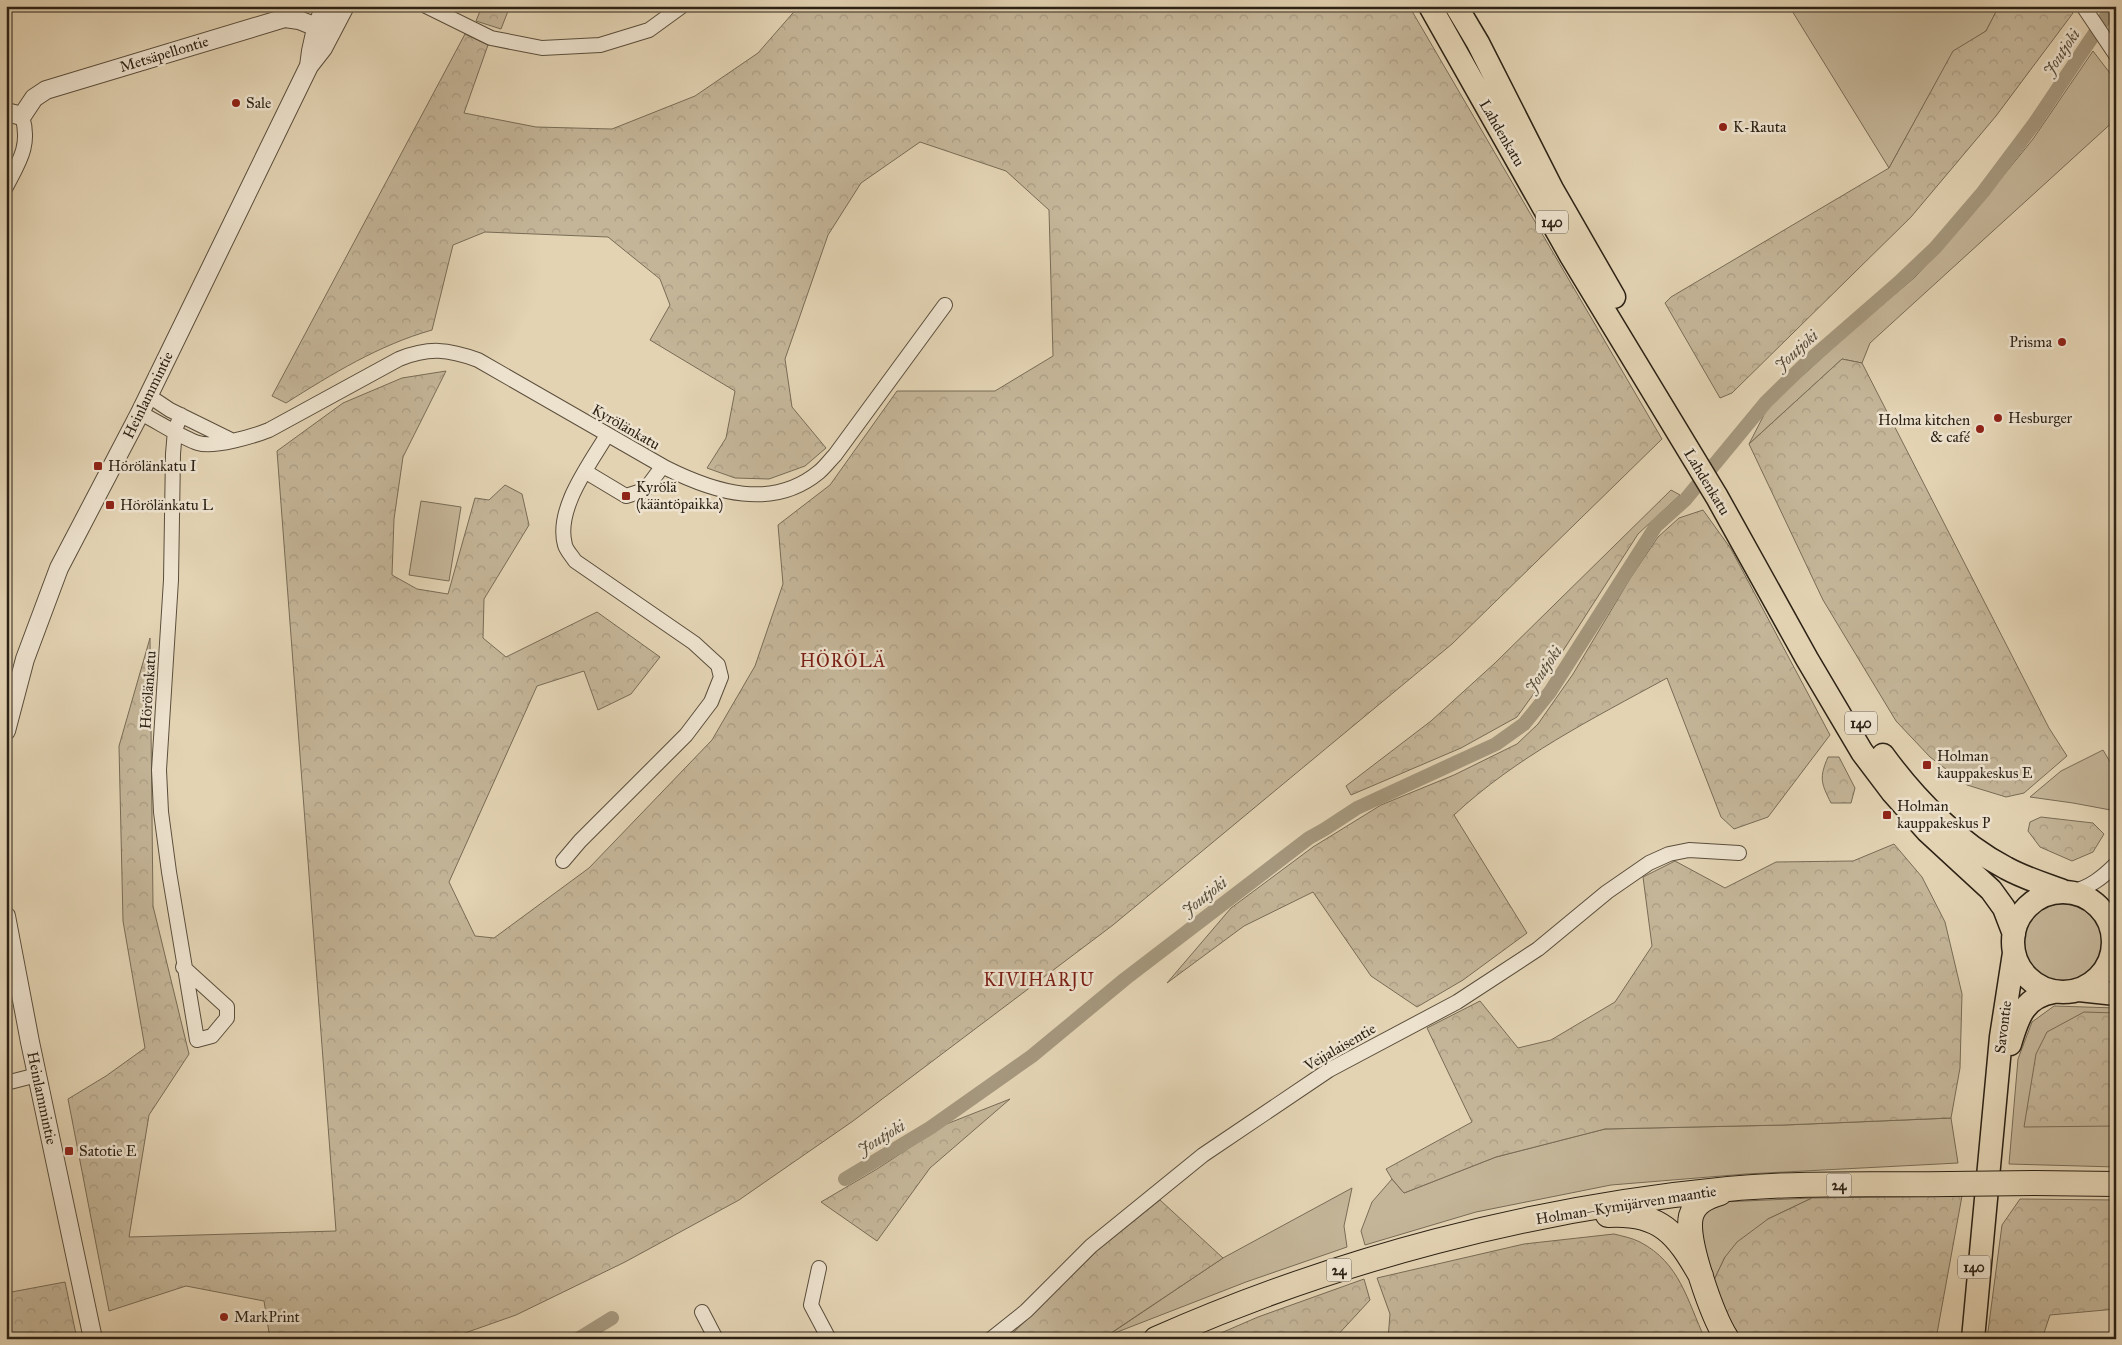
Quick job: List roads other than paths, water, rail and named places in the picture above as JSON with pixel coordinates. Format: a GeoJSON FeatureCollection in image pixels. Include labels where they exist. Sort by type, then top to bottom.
{"type":"FeatureCollection","features":[{"type":"Feature","properties":{"kind":"highway","name":"Holman–Kymijärven maantie"},"geometry":{"type":"LineString","coordinates":[[1156,1339],[1205,1317],[1361,1263],[1447,1239],[1528,1220],[1612,1204],[1729,1189],[1783,1186],[2116,1184]]}},
{"type":"Feature","properties":{"kind":"highway"},"geometry":{"type":"LineString","coordinates":[[1727,1339],[1710,1305],[1701,1276],[1692,1241],[1691,1216],[1700,1201],[1729,1189]]}},
{"type":"Feature","properties":{"kind":"highway"},"geometry":{"type":"LineString","coordinates":[[1528,1220],[1615,1214],[1646,1219],[1668,1230],[1679,1240],[1701,1276]]}},
{"type":"Feature","properties":{"kind":"main road","name":"Lahdenkatu"},"geometry":{"type":"LineString","coordinates":[[1461,8],[1571,222],[1684,431]]}},
{"type":"Feature","properties":{"kind":"main road","name":"Lahdenkatu"},"geometry":{"type":"LineString","coordinates":[[1434,14],[1571,256],[1684,431],[1869,735],[1903,780],[1935,814],[1976,850],[2006,868],[2067,892]]}},
{"type":"Feature","properties":{"kind":"main road","name":"Lahdenkatu"},"geometry":{"type":"LineString","coordinates":[[1722,494],[1807,659],[1862,752],[1893,793],[1927,831],[1991,890],[2004,908],[2014,943]]}},
{"type":"Feature","properties":{"kind":"main road","name":"140"},"geometry":{"type":"LineString","coordinates":[[2067,892],[2087,898],[2103,910],[2114,931],[2111,960],[2097,980],[2079,990],[2067,993],[2054,992],[2039,987],[2031,981],[2018,964],[2014,943],[2022,914],[2039,898],[2067,892]]}},
{"type":"Feature","properties":{"kind":"main road","name":"Savontie"},"geometry":{"type":"LineString","coordinates":[[1974,1339],[2001,1037],[2014,943]]}},
{"type":"Feature","properties":{"kind":"main road"},"geometry":{"type":"LineString","coordinates":[[2079,990],[2116,994]]}},
{"type":"Feature","properties":{"kind":"main road","name":"Savontie"},"geometry":{"type":"LineString","coordinates":[[1995,1101],[2014,1031],[2023,1011],[2036,997],[2054,992]]}},
{"type":"Feature","properties":{"kind":"main road","name":"Savontie"},"geometry":{"type":"LineString","coordinates":[[1962,1339],[1986,1196]]}},
{"type":"Feature","properties":{"kind":"street","name":"Heinlammintie"},"geometry":{"type":"LineString","coordinates":[[6,731],[25,659],[59,568],[140,413],[309,66],[323,48],[325,6]]}},
{"type":"Feature","properties":{"kind":"street","name":"Heinlammintie"},"geometry":{"type":"LineString","coordinates":[[323,29],[345,6]]}},
{"type":"Feature","properties":{"kind":"street"},"geometry":{"type":"LineString","coordinates":[[426,6],[491,38],[542,48],[600,45],[649,30],[682,6]]}},
{"type":"Feature","properties":{"kind":"street"},"geometry":{"type":"LineString","coordinates":[[2083,6],[2116,54]]}},
{"type":"Feature","properties":{"kind":"street"},"geometry":{"type":"LineString","coordinates":[[1434,14],[1461,8]]}},
{"type":"Feature","properties":{"kind":"street","name":"Metsäpellontie"},"geometry":{"type":"LineString","coordinates":[[14,114],[46,90],[284,18],[299,20],[323,29]]}},
{"type":"Feature","properties":{"kind":"street"},"geometry":{"type":"LineString","coordinates":[[6,187],[23,154],[26,130],[14,114]]}},
{"type":"Feature","properties":{"kind":"street","name":"Kyrölänkatu"},"geometry":{"type":"LineString","coordinates":[[140,413],[200,444],[234,441],[252,437],[269,430],[411,354],[440,351],[455,352],[478,360],[662,467],[717,490],[757,495],[788,490],[819,472],[835,455],[945,305]]}},
{"type":"Feature","properties":{"kind":"street"},"geometry":{"type":"LineString","coordinates":[[148,396],[181,415],[234,441]]}},
{"type":"Feature","properties":{"kind":"street","name":"Hörölänkatu"},"geometry":{"type":"LineString","coordinates":[[181,415],[175,430],[171,580],[159,770],[166,855],[183,967],[197,1040],[212,1036],[228,1018],[227,1007],[183,967]]}},
{"type":"Feature","properties":{"kind":"street"},"geometry":{"type":"LineString","coordinates":[[563,861],[580,841],[686,735],[711,702],[721,678],[718,666],[694,642],[575,561],[565,546],[564,527],[567,505],[607,435]]}},
{"type":"Feature","properties":{"kind":"street"},"geometry":{"type":"LineString","coordinates":[[586,472],[626,496],[645,490],[662,467]]}},
{"type":"Feature","properties":{"kind":"street","name":"Veijalaisentie"},"geometry":{"type":"LineString","coordinates":[[991,1339],[1026,1311],[1091,1246],[1203,1155],[1329,1070],[1458,1002],[1538,949],[1607,892],[1649,862],[1669,854],[1689,850],[1739,853]]}},
{"type":"Feature","properties":{"kind":"street"},"geometry":{"type":"LineString","coordinates":[[2067,892],[2088,888],[2100,880],[2116,864]]}},
{"type":"Feature","properties":{"kind":"street","name":"Heinlammintie"},"geometry":{"type":"LineString","coordinates":[[6,916],[9,948],[93,1339]]}},
{"type":"Feature","properties":{"kind":"street"},"geometry":{"type":"LineString","coordinates":[[6,1083],[37,1075]]}},
{"type":"Feature","properties":{"kind":"street"},"geometry":{"type":"LineString","coordinates":[[819,1268],[811,1305],[829,1339]]}},
{"type":"Feature","properties":{"kind":"street"},"geometry":{"type":"LineString","coordinates":[[702,1312],[716,1339]]}},
{"type":"Feature","properties":{"kind":"waterway","name":"Joutjoki"},"geometry":{"type":"LineString","coordinates":[[845,1179],[930,1128],[1032,1056],[1125,979],[1309,838],[1357,808],[1496,744],[1524,724],[1550,692],[1656,526],[1685,500],[1766,402],[1805,364],[1935,248],[1983,192],[2034,124],[2113,6]]}},
{"type":"Feature","properties":{"kind":"waterway","name":"Joutjoki"},"geometry":{"type":"LineString","coordinates":[[578,1339],[612,1318]]}},
{"type":"Feature","properties":{"kind":"place","name":"Sale"},"geometry":{"type":"Point","coordinates":[236,103]}},
{"type":"Feature","properties":{"kind":"place","name":"K-Rauta"},"geometry":{"type":"Point","coordinates":[1723,127]}},
{"type":"Feature","properties":{"kind":"place","name":"Prisma"},"geometry":{"type":"Point","coordinates":[2062,342]}},
{"type":"Feature","properties":{"kind":"place","name":"Hesburger"},"geometry":{"type":"Point","coordinates":[1998,418]}},
{"type":"Feature","properties":{"kind":"place","name":"Holma kitchen & café"},"geometry":{"type":"Point","coordinates":[1980,429]}},
{"type":"Feature","properties":{"kind":"place","name":"Hörölänkatu I"},"geometry":{"type":"Point","coordinates":[98,466]}},
{"type":"Feature","properties":{"kind":"place","name":"Kyrölä (kääntöpaikka)"},"geometry":{"type":"Point","coordinates":[626,496]}},
{"type":"Feature","properties":{"kind":"place","name":"Hörölänkatu L"},"geometry":{"type":"Point","coordinates":[110,505]}},
{"type":"Feature","properties":{"kind":"place","name":"Holman kauppakeskus E"},"geometry":{"type":"Point","coordinates":[1927,765]}},
{"type":"Feature","properties":{"kind":"place","name":"Holman kauppakeskus P"},"geometry":{"type":"Point","coordinates":[1887,815]}},
{"type":"Feature","properties":{"kind":"place","name":"Satotie E"},"geometry":{"type":"Point","coordinates":[69,1151]}},
{"type":"Feature","properties":{"kind":"place","name":"MarkPrint"},"geometry":{"type":"Point","coordinates":[224,1317]}},
{"type":"Feature","properties":{"kind":"district","name":"HÖRÖLÄ"},"geometry":{"type":"Point","coordinates":[843,661]}},
{"type":"Feature","properties":{"kind":"district","name":"KIVIHARJU"},"geometry":{"type":"Point","coordinates":[1039,980]}}]}
